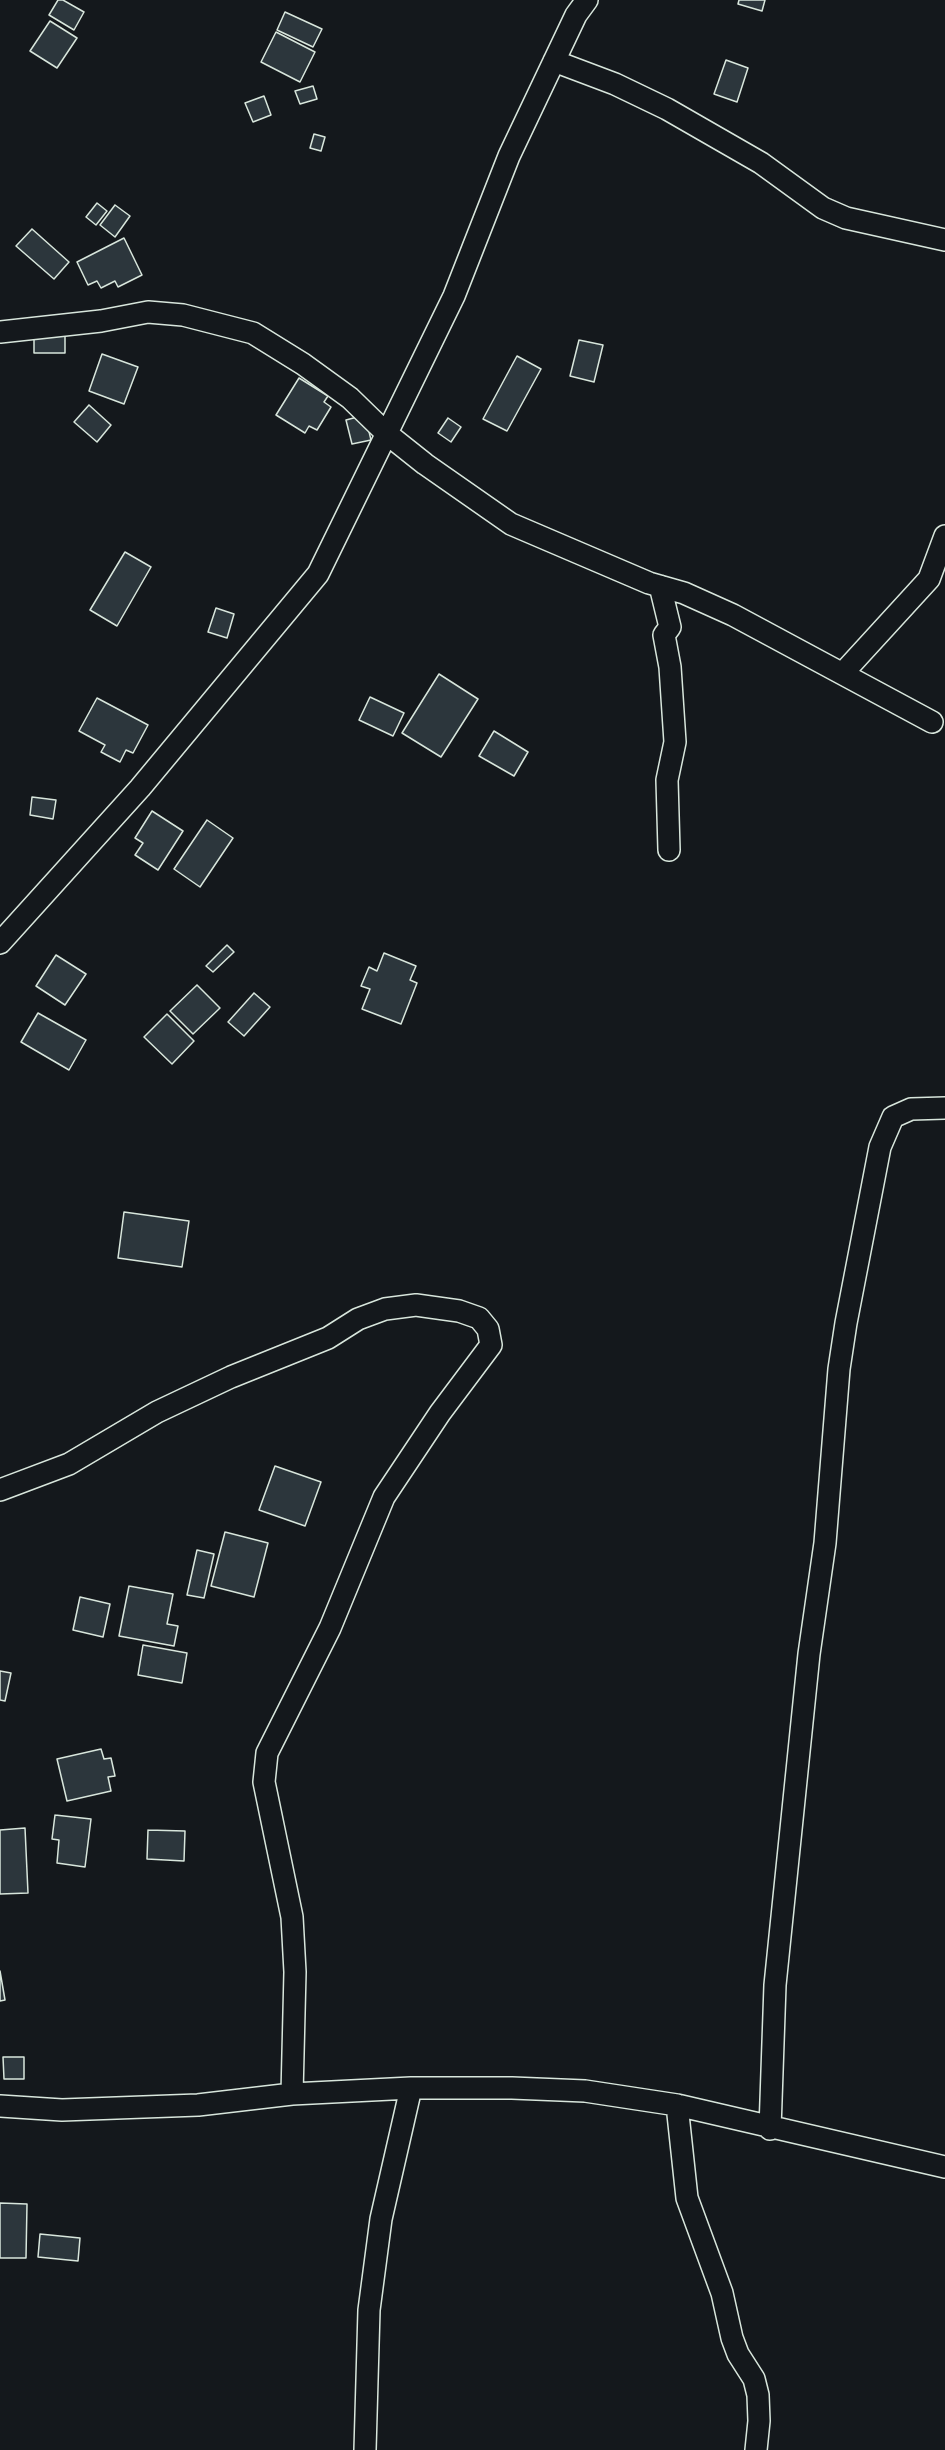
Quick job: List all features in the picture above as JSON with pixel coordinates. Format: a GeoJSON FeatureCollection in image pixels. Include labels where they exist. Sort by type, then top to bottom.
{"type":"FeatureCollection","features":[{"type":"Feature","properties":{"kind":"street"},"geometry":{"type":"LineString","coordinates":[[0,943],[140,788],[318,574],[454,296],[509,156],[576,15],[587,0]]}},
{"type":"Feature","properties":{"kind":"street"},"geometry":{"type":"LineString","coordinates":[[554,61],[615,84],[667,110],[761,163],[823,208],[846,218],[945,240]]}},
{"type":"Feature","properties":{"kind":"street"},"geometry":{"type":"LineString","coordinates":[[0,332],[148,312],[183,315],[253,333],[303,364],[350,398],[386,433],[511,524],[733,615],[932,722]]}},
{"type":"Feature","properties":{"kind":"street"},"geometry":{"type":"LineString","coordinates":[[843,673],[929,579],[945,536]]}},
{"type":"Feature","properties":{"kind":"street"},"geometry":{"type":"LineString","coordinates":[[660,586],[670,627],[664,636],[670,667],[675,742],[667,780],[669,850]]}},
{"type":"Feature","properties":{"kind":"street"},"geometry":{"type":"LineString","coordinates":[[770,2129],[775,1985],[809,1654],[825,1543],[839,1369],[846,1323],[880,1147],[893,1117],[911,1109],[945,1108]]}},
{"type":"Feature","properties":{"kind":"street"},"geometry":{"type":"LineString","coordinates":[[0,1490],[69,1464],[158,1412],[231,1377],[328,1338],[358,1319],[385,1309],[416,1305],[459,1311],[479,1318],[488,1329],[491,1345],[440,1413],[384,1497],[330,1628],[267,1753],[264,1782],[292,1917],[295,1972],[292,2094]]}},
{"type":"Feature","properties":{"kind":"street"},"geometry":{"type":"LineString","coordinates":[[0,2106],[62,2110],[176,2106],[292,2094],[411,2088],[585,2091],[677,2105],[770,2129],[945,2168]]}},
{"type":"Feature","properties":{"kind":"street"},"geometry":{"type":"LineString","coordinates":[[365,2450],[369,2310],[381,2219],[411,2088]]}},
{"type":"Feature","properties":{"kind":"street"},"geometry":{"type":"LineString","coordinates":[[677,2105],[687,2198],[722,2293],[732,2338],[738,2354],[754,2379],[758,2395],[759,2421],[756,2450]]}},
{"type":"Feature","properties":{"kind":"building"},"geometry":{"type":"Polygon","coordinates":[[[58,0],[63,0],[84,12],[74,30],[49,15],[58,0]]]}},
{"type":"Feature","properties":{"kind":"building"},"geometry":{"type":"Polygon","coordinates":[[[739,0],[765,0],[762,11],[738,4],[739,0]]]}},
{"type":"Feature","properties":{"kind":"building"},"geometry":{"type":"Polygon","coordinates":[[[285,12],[322,29],[313,47],[277,30],[285,12]]]}},
{"type":"Feature","properties":{"kind":"building"},"geometry":{"type":"Polygon","coordinates":[[[50,21],[77,38],[57,68],[30,51],[50,21]]]}},
{"type":"Feature","properties":{"kind":"building"},"geometry":{"type":"Polygon","coordinates":[[[276,32],[315,52],[300,82],[261,62],[276,32]]]}},
{"type":"Feature","properties":{"kind":"building"},"geometry":{"type":"Polygon","coordinates":[[[726,60],[748,68],[737,102],[714,94],[726,60]]]}},
{"type":"Feature","properties":{"kind":"building"},"geometry":{"type":"Polygon","coordinates":[[[313,86],[317,99],[300,104],[295,91],[313,86]]]}},
{"type":"Feature","properties":{"kind":"building"},"geometry":{"type":"Polygon","coordinates":[[[264,96],[271,115],[253,122],[245,103],[264,96]]]}},
{"type":"Feature","properties":{"kind":"building"},"geometry":{"type":"Polygon","coordinates":[[[314,134],[325,137],[321,151],[310,148],[314,134]]]}},
{"type":"Feature","properties":{"kind":"building"},"geometry":{"type":"Polygon","coordinates":[[[97,203],[107,211],[96,225],[86,217],[97,203]]]}},
{"type":"Feature","properties":{"kind":"building"},"geometry":{"type":"Polygon","coordinates":[[[115,205],[130,216],[115,237],[100,225],[115,205]]]}},
{"type":"Feature","properties":{"kind":"building"},"geometry":{"type":"Polygon","coordinates":[[[32,229],[69,262],[54,279],[16,246],[32,229]]]}},
{"type":"Feature","properties":{"kind":"building"},"geometry":{"type":"Polygon","coordinates":[[[124,238],[142,275],[118,287],[115,281],[101,288],[97,281],[88,285],[77,262],[124,238]]]}},
{"type":"Feature","properties":{"kind":"building"},"geometry":{"type":"Polygon","coordinates":[[[34,336],[65,336],[65,353],[34,353],[34,336]]]}},
{"type":"Feature","properties":{"kind":"building"},"geometry":{"type":"Polygon","coordinates":[[[579,340],[603,345],[594,382],[570,376],[579,340]]]}},
{"type":"Feature","properties":{"kind":"building"},"geometry":{"type":"Polygon","coordinates":[[[102,354],[138,367],[124,404],[89,391],[102,354]]]}},
{"type":"Feature","properties":{"kind":"building"},"geometry":{"type":"Polygon","coordinates":[[[517,356],[541,369],[507,431],[483,419],[517,356]]]}},
{"type":"Feature","properties":{"kind":"building"},"geometry":{"type":"Polygon","coordinates":[[[299,378],[328,396],[324,402],[331,407],[317,430],[309,426],[305,433],[276,415],[299,378]]]}},
{"type":"Feature","properties":{"kind":"building"},"geometry":{"type":"Polygon","coordinates":[[[89,405],[111,425],[97,442],[74,422],[89,405]]]}},
{"type":"Feature","properties":{"kind":"building"},"geometry":{"type":"Polygon","coordinates":[[[365,415],[371,440],[352,444],[346,420],[365,415]]]}},
{"type":"Feature","properties":{"kind":"building"},"geometry":{"type":"Polygon","coordinates":[[[448,418],[461,427],[451,442],[438,433],[448,418]]]}},
{"type":"Feature","properties":{"kind":"building"},"geometry":{"type":"Polygon","coordinates":[[[125,552],[151,567],[117,626],[90,610],[125,552]]]}},
{"type":"Feature","properties":{"kind":"building"},"geometry":{"type":"Polygon","coordinates":[[[216,608],[234,614],[227,638],[208,632],[216,608]]]}},
{"type":"Feature","properties":{"kind":"building"},"geometry":{"type":"Polygon","coordinates":[[[439,674],[478,699],[441,757],[402,733],[439,674]]]}},
{"type":"Feature","properties":{"kind":"building"},"geometry":{"type":"Polygon","coordinates":[[[370,697],[404,713],[393,736],[359,720],[370,697]]]}},
{"type":"Feature","properties":{"kind":"building"},"geometry":{"type":"Polygon","coordinates":[[[97,698],[148,725],[133,753],[126,750],[120,762],[101,752],[105,745],[79,731],[97,698]]]}},
{"type":"Feature","properties":{"kind":"building"},"geometry":{"type":"Polygon","coordinates":[[[494,731],[528,752],[514,776],[479,756],[494,731]]]}},
{"type":"Feature","properties":{"kind":"building"},"geometry":{"type":"Polygon","coordinates":[[[32,797],[56,800],[53,819],[30,815],[32,797]]]}},
{"type":"Feature","properties":{"kind":"building"},"geometry":{"type":"Polygon","coordinates":[[[152,811],[183,831],[158,870],[135,855],[143,843],[135,838],[152,811]]]}},
{"type":"Feature","properties":{"kind":"building"},"geometry":{"type":"Polygon","coordinates":[[[207,820],[233,838],[200,887],[174,869],[207,820]]]}},
{"type":"Feature","properties":{"kind":"building"},"geometry":{"type":"Polygon","coordinates":[[[227,945],[234,952],[213,972],[206,966],[227,945]]]}},
{"type":"Feature","properties":{"kind":"building"},"geometry":{"type":"Polygon","coordinates":[[[384,953],[416,966],[410,980],[417,983],[401,1024],[362,1009],[370,989],[361,986],[369,967],[377,971],[384,953]]]}},
{"type":"Feature","properties":{"kind":"building"},"geometry":{"type":"Polygon","coordinates":[[[56,955],[86,974],[65,1005],[36,986],[56,955]]]}},
{"type":"Feature","properties":{"kind":"building"},"geometry":{"type":"Polygon","coordinates":[[[197,985],[220,1008],[193,1034],[170,1011],[197,985]]]}},
{"type":"Feature","properties":{"kind":"building"},"geometry":{"type":"Polygon","coordinates":[[[254,993],[270,1007],[244,1036],[228,1022],[254,993]]]}},
{"type":"Feature","properties":{"kind":"building"},"geometry":{"type":"Polygon","coordinates":[[[38,1013],[86,1040],[69,1070],[21,1042],[38,1013]]]}},
{"type":"Feature","properties":{"kind":"building"},"geometry":{"type":"Polygon","coordinates":[[[167,1014],[194,1041],[172,1064],[144,1037],[167,1014]]]}},
{"type":"Feature","properties":{"kind":"building"},"geometry":{"type":"Polygon","coordinates":[[[124,1212],[189,1221],[182,1267],[118,1258],[124,1212]]]}},
{"type":"Feature","properties":{"kind":"building"},"geometry":{"type":"Polygon","coordinates":[[[275,1466],[321,1482],[305,1526],[259,1510],[275,1466]]]}},
{"type":"Feature","properties":{"kind":"building"},"geometry":{"type":"Polygon","coordinates":[[[225,1532],[268,1543],[254,1597],[211,1586],[225,1532]]]}},
{"type":"Feature","properties":{"kind":"building"},"geometry":{"type":"Polygon","coordinates":[[[197,1550],[214,1554],[204,1598],[187,1595],[197,1550]]]}},
{"type":"Feature","properties":{"kind":"building"},"geometry":{"type":"Polygon","coordinates":[[[129,1586],[173,1594],[167,1624],[178,1626],[174,1646],[119,1636],[129,1586]]]}},
{"type":"Feature","properties":{"kind":"building"},"geometry":{"type":"Polygon","coordinates":[[[80,1597],[110,1604],[103,1637],[73,1630],[80,1597]]]}},
{"type":"Feature","properties":{"kind":"building"},"geometry":{"type":"Polygon","coordinates":[[[143,1645],[187,1653],[182,1683],[138,1675],[143,1645]]]}},
{"type":"Feature","properties":{"kind":"building"},"geometry":{"type":"Polygon","coordinates":[[[0,1671],[11,1673],[5,1701],[0,1700],[0,1671]]]}},
{"type":"Feature","properties":{"kind":"building"},"geometry":{"type":"Polygon","coordinates":[[[101,1749],[104,1759],[111,1758],[115,1776],[108,1777],[111,1791],[67,1801],[57,1759],[101,1749]]]}},
{"type":"Feature","properties":{"kind":"building"},"geometry":{"type":"Polygon","coordinates":[[[55,1815],[91,1819],[85,1867],[57,1863],[59,1840],[52,1839],[55,1815]]]}},
{"type":"Feature","properties":{"kind":"building"},"geometry":{"type":"Polygon","coordinates":[[[25,1828],[28,1893],[0,1894],[0,1830],[25,1828]]]}},
{"type":"Feature","properties":{"kind":"building"},"geometry":{"type":"Polygon","coordinates":[[[148,1830],[185,1831],[184,1861],[147,1859],[148,1830]]]}},
{"type":"Feature","properties":{"kind":"building"},"geometry":{"type":"Polygon","coordinates":[[[0,1971],[5,2000],[0,2001],[0,1971]]]}},
{"type":"Feature","properties":{"kind":"building"},"geometry":{"type":"Polygon","coordinates":[[[3,2057],[24,2057],[24,2079],[4,2079],[3,2057]]]}},
{"type":"Feature","properties":{"kind":"building"},"geometry":{"type":"Polygon","coordinates":[[[0,2203],[27,2204],[26,2258],[0,2258],[0,2203]]]}},
{"type":"Feature","properties":{"kind":"building"},"geometry":{"type":"Polygon","coordinates":[[[40,2234],[80,2238],[78,2261],[38,2257],[40,2234]]]}}]}
